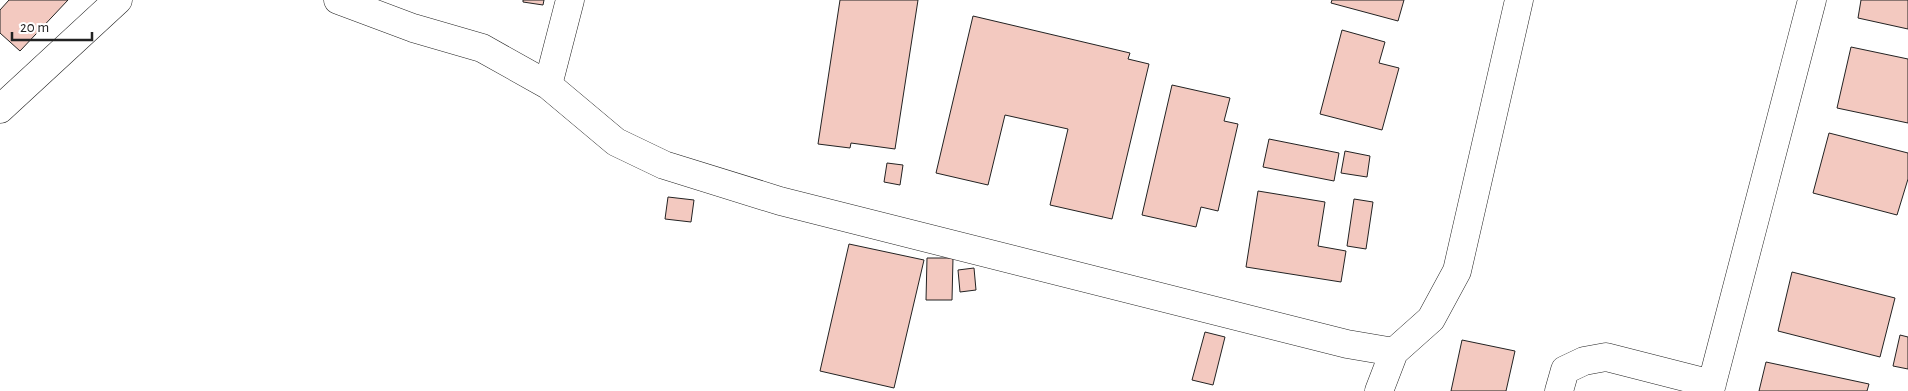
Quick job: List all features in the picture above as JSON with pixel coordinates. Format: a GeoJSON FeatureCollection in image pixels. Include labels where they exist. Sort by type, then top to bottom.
{"type":"FeatureCollection","features":[{"type":"Feature","properties":{"kind":"street"},"geometry":{"type":"LineString","coordinates":[[0,109],[118,0]]}},
{"type":"Feature","properties":{"kind":"street"},"geometry":{"type":"LineString","coordinates":[[338,0],[413,28],[482,48],[548,85],[616,142],[664,165],[790,203],[1328,339],[1394,352]]}},
{"type":"Feature","properties":{"kind":"street"},"geometry":{"type":"LineString","coordinates":[[548,85],[570,0]]}},
{"type":"Feature","properties":{"kind":"street"},"geometry":{"type":"LineString","coordinates":[[1379,391],[1394,352],[1431,319],[1457,271],[1519,0]]}},
{"type":"Feature","properties":{"kind":"street"},"geometry":{"type":"LineString","coordinates":[[1559,391],[1565,370],[1584,361],[1606,357],[1711,388],[1812,0]]}},
{"type":"Feature","properties":{"kind":"building"},"geometry":{"type":"Polygon","coordinates":[[[9,0],[68,0],[20,51],[0,33],[0,10],[9,0]]]}},
{"type":"Feature","properties":{"kind":"building"},"geometry":{"type":"Polygon","coordinates":[[[523,0],[544,0],[543,5],[523,2],[523,0]]]}},
{"type":"Feature","properties":{"kind":"building"},"geometry":{"type":"Polygon","coordinates":[[[840,0],[918,0],[895,149],[851,143],[850,148],[818,144],[840,0]]]}},
{"type":"Feature","properties":{"kind":"building"},"geometry":{"type":"Polygon","coordinates":[[[1332,0],[1404,0],[1398,21],[1331,3],[1332,0]]]}},
{"type":"Feature","properties":{"kind":"building"},"geometry":{"type":"Polygon","coordinates":[[[1861,0],[1908,0],[1908,29],[1858,18],[1861,0]]]}},
{"type":"Feature","properties":{"kind":"building"},"geometry":{"type":"Polygon","coordinates":[[[973,16],[1130,53],[1128,59],[1149,64],[1112,219],[1050,205],[1068,129],[1005,115],[988,185],[936,173],[973,16]]]}},
{"type":"Feature","properties":{"kind":"building"},"geometry":{"type":"Polygon","coordinates":[[[1342,30],[1385,42],[1379,63],[1399,68],[1382,130],[1320,114],[1342,30]]]}},
{"type":"Feature","properties":{"kind":"building"},"geometry":{"type":"Polygon","coordinates":[[[1851,47],[1908,59],[1908,123],[1837,108],[1851,47]]]}},
{"type":"Feature","properties":{"kind":"building"},"geometry":{"type":"Polygon","coordinates":[[[1172,85],[1230,98],[1224,121],[1238,124],[1218,211],[1201,207],[1196,227],[1142,215],[1172,85]]]}},
{"type":"Feature","properties":{"kind":"building"},"geometry":{"type":"Polygon","coordinates":[[[1829,133],[1908,153],[1908,179],[1897,215],[1813,193],[1829,133]]]}},
{"type":"Feature","properties":{"kind":"building"},"geometry":{"type":"Polygon","coordinates":[[[1269,139],[1339,153],[1334,181],[1263,167],[1269,139]]]}},
{"type":"Feature","properties":{"kind":"building"},"geometry":{"type":"Polygon","coordinates":[[[1345,151],[1370,156],[1367,177],[1341,173],[1345,151]]]}},
{"type":"Feature","properties":{"kind":"building"},"geometry":{"type":"Polygon","coordinates":[[[887,163],[903,165],[900,185],[884,182],[887,163]]]}},
{"type":"Feature","properties":{"kind":"building"},"geometry":{"type":"Polygon","coordinates":[[[1258,191],[1325,202],[1318,246],[1346,251],[1341,282],[1246,267],[1258,191]]]}},
{"type":"Feature","properties":{"kind":"building"},"geometry":{"type":"Polygon","coordinates":[[[668,197],[694,200],[691,222],[665,219],[668,197]]]}},
{"type":"Feature","properties":{"kind":"building"},"geometry":{"type":"Polygon","coordinates":[[[1354,199],[1373,202],[1366,249],[1347,246],[1354,199]]]}},
{"type":"Feature","properties":{"kind":"building"},"geometry":{"type":"Polygon","coordinates":[[[849,244],[924,260],[894,388],[820,371],[849,244]]]}},
{"type":"Feature","properties":{"kind":"building"},"geometry":{"type":"Polygon","coordinates":[[[927,258],[953,258],[952,300],[926,300],[927,258]]]}},
{"type":"Feature","properties":{"kind":"building"},"geometry":{"type":"Polygon","coordinates":[[[974,268],[976,290],[960,292],[958,270],[974,268]]]}},
{"type":"Feature","properties":{"kind":"building"},"geometry":{"type":"Polygon","coordinates":[[[1792,272],[1895,298],[1880,357],[1778,331],[1792,272]]]}},
{"type":"Feature","properties":{"kind":"building"},"geometry":{"type":"Polygon","coordinates":[[[1205,332],[1225,337],[1213,385],[1192,380],[1205,332]]]}},
{"type":"Feature","properties":{"kind":"building"},"geometry":{"type":"Polygon","coordinates":[[[1900,335],[1908,337],[1908,369],[1893,366],[1900,335]]]}},
{"type":"Feature","properties":{"kind":"building"},"geometry":{"type":"Polygon","coordinates":[[[1462,340],[1515,351],[1506,391],[1451,391],[1462,340]]]}},
{"type":"Feature","properties":{"kind":"building"},"geometry":{"type":"Polygon","coordinates":[[[1766,362],[1869,384],[1867,391],[1759,391],[1766,362]]]}}]}
